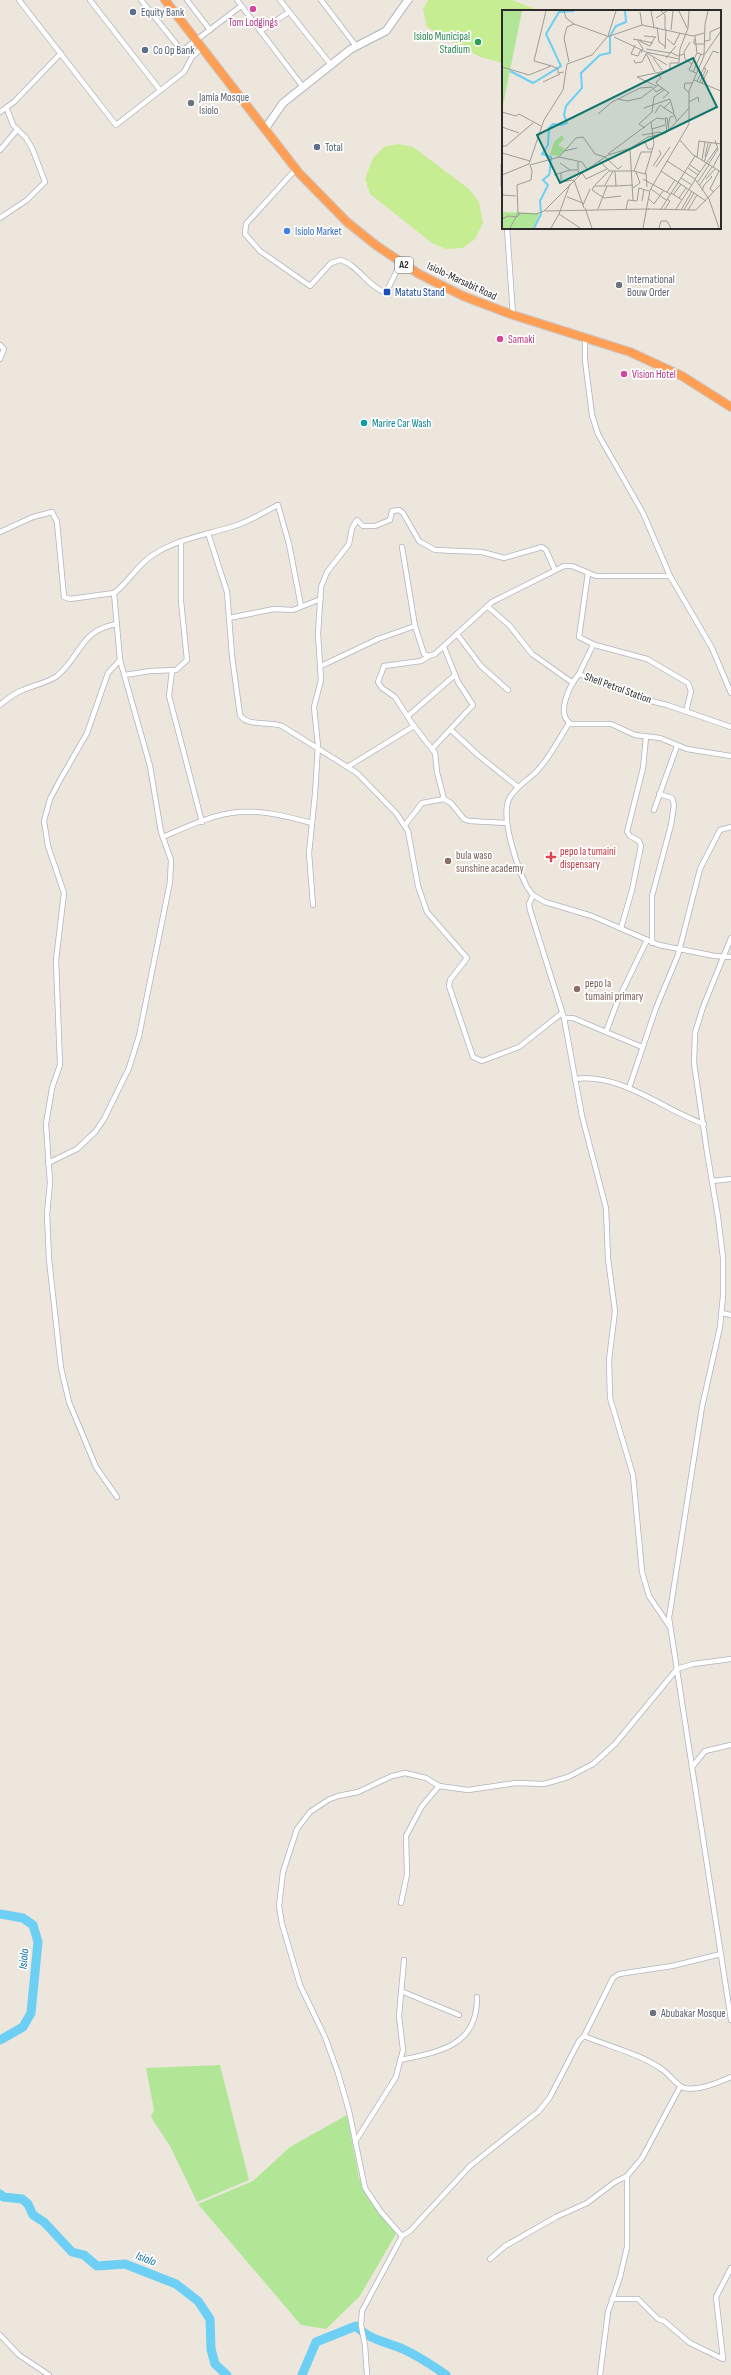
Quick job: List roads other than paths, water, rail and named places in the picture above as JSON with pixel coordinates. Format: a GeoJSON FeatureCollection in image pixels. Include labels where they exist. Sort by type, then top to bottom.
{"type":"FeatureCollection","features":[{"type":"Feature","properties":{"kind":"highway","name":"Isiolo-Marsabit Road"},"geometry":{"type":"LineString","coordinates":[[165,0],[296,169],[347,222],[401,262],[463,296],[513,315],[585,337],[660,365],[694,383],[731,407]]}},
{"type":"Feature","properties":{"kind":"street"},"geometry":{"type":"LineString","coordinates":[[19,0],[116,125],[184,72],[192,57],[202,48]]}},
{"type":"Feature","properties":{"kind":"street"},"geometry":{"type":"LineString","coordinates":[[90,0],[160,90]]}},
{"type":"Feature","properties":{"kind":"street"},"geometry":{"type":"LineString","coordinates":[[140,0],[182,51],[241,6]]}},
{"type":"Feature","properties":{"kind":"street"},"geometry":{"type":"LineString","coordinates":[[187,0],[210,30]]}},
{"type":"Feature","properties":{"kind":"street"},"geometry":{"type":"LineString","coordinates":[[237,0],[303,87]]}},
{"type":"Feature","properties":{"kind":"street"},"geometry":{"type":"LineString","coordinates":[[280,0],[331,65]]}},
{"type":"Feature","properties":{"kind":"street"},"geometry":{"type":"LineString","coordinates":[[321,0],[356,46]]}},
{"type":"Feature","properties":{"kind":"street"},"geometry":{"type":"LineString","coordinates":[[265,129],[281,105],[303,87],[356,46],[374,39],[386,31],[408,0]]}},
{"type":"Feature","properties":{"kind":"street"},"geometry":{"type":"LineString","coordinates":[[260,31],[289,12]]}},
{"type":"Feature","properties":{"kind":"street"},"geometry":{"type":"LineString","coordinates":[[0,112],[7,108],[61,53]]}},
{"type":"Feature","properties":{"kind":"street"},"geometry":{"type":"LineString","coordinates":[[0,218],[27,200],[45,182],[32,148],[26,138],[13,125],[7,108]]}},
{"type":"Feature","properties":{"kind":"street"},"geometry":{"type":"LineString","coordinates":[[0,150],[17,130]]}},
{"type":"Feature","properties":{"kind":"street"},"geometry":{"type":"LineString","coordinates":[[296,169],[246,224],[245,234],[256,248],[310,286],[331,263],[341,260],[352,265],[371,285],[386,293],[401,262]]}},
{"type":"Feature","properties":{"kind":"street"},"geometry":{"type":"LineString","coordinates":[[507,229],[513,315]]}},
{"type":"Feature","properties":{"kind":"street"},"geometry":{"type":"LineString","coordinates":[[585,337],[585,360],[594,425],[646,520],[670,576],[712,648],[731,693]]}},
{"type":"Feature","properties":{"kind":"street"},"geometry":{"type":"LineString","coordinates":[[0,345],[4,349],[0,359]]}},
{"type":"Feature","properties":{"kind":"street"},"geometry":{"type":"LineString","coordinates":[[0,532],[33,517],[52,512],[56,522],[64,597],[70,599],[114,592],[126,583],[145,560],[181,541],[232,527],[278,505],[290,544],[301,606]]}},
{"type":"Feature","properties":{"kind":"street"},"geometry":{"type":"LineString","coordinates":[[313,905],[309,853],[318,746],[314,707],[321,685],[318,634],[321,599],[324,578],[349,544],[352,528],[357,520],[363,526],[380,525],[390,520],[392,511],[397,510],[403,513],[419,541],[435,550],[482,552],[504,558],[542,547],[546,550],[555,570]]}},
{"type":"Feature","properties":{"kind":"street"},"geometry":{"type":"LineString","coordinates":[[208,533],[225,584],[238,709],[241,718],[255,722],[274,723],[318,746],[349,766],[371,785],[405,825],[410,837],[418,886],[427,912],[467,956],[467,960],[450,980],[449,986],[473,1057],[482,1061],[510,1051],[563,1016],[573,1018],[642,1047]]}},
{"type":"Feature","properties":{"kind":"street"},"geometry":{"type":"LineString","coordinates":[[124,675],[150,671],[172,671],[183,666],[187,656],[181,601],[181,541]]}},
{"type":"Feature","properties":{"kind":"street"},"geometry":{"type":"LineString","coordinates":[[402,548],[415,626],[424,654],[429,656]]}},
{"type":"Feature","properties":{"kind":"street"},"geometry":{"type":"LineString","coordinates":[[444,799],[432,749],[414,726],[393,694],[378,685],[380,673],[387,665],[421,661],[435,654],[487,606],[555,570],[569,566],[596,576],[670,576]]}},
{"type":"Feature","properties":{"kind":"street"},"geometry":{"type":"LineString","coordinates":[[588,573],[578,635],[582,640],[593,645],[647,659],[688,683],[691,691],[686,712]]}},
{"type":"Feature","properties":{"kind":"street"},"geometry":{"type":"LineString","coordinates":[[48,1163],[78,1150],[95,1132],[114,1100],[134,1054],[170,882],[171,860],[163,837],[150,766],[120,660],[114,592]]}},
{"type":"Feature","properties":{"kind":"street"},"geometry":{"type":"LineString","coordinates":[[229,618],[274,609],[293,610],[321,599]]}},
{"type":"Feature","properties":{"kind":"street"},"geometry":{"type":"LineString","coordinates":[[487,606],[509,625],[532,654],[573,683]]}},
{"type":"Feature","properties":{"kind":"street"},"geometry":{"type":"LineString","coordinates":[[0,705],[18,692],[56,677],[73,659],[89,635],[99,629],[117,624]]}},
{"type":"Feature","properties":{"kind":"street"},"geometry":{"type":"LineString","coordinates":[[321,666],[378,639],[415,626]]}},
{"type":"Feature","properties":{"kind":"street"},"geometry":{"type":"LineString","coordinates":[[457,634],[481,666],[508,690]]}},
{"type":"Feature","properties":{"kind":"street"},"geometry":{"type":"LineString","coordinates":[[579,674],[593,645]]}},
{"type":"Feature","properties":{"kind":"street"},"geometry":{"type":"LineString","coordinates":[[432,749],[473,705],[455,675],[444,646]]}},
{"type":"Feature","properties":{"kind":"street"},"geometry":{"type":"LineString","coordinates":[[117,1497],[96,1467],[76,1422],[63,1374],[47,1238],[48,1163],[46,1124],[60,1055],[56,960],[64,893],[48,846],[44,821],[50,799],[87,733],[108,673],[120,660]]}},
{"type":"Feature","properties":{"kind":"street"},"geometry":{"type":"LineString","coordinates":[[172,671],[169,696],[202,822]]}},
{"type":"Feature","properties":{"kind":"street","name":"Shell Petrol Station"},"geometry":{"type":"LineString","coordinates":[[569,723],[564,711],[573,683],[579,674],[643,700],[667,705],[731,727]]}},
{"type":"Feature","properties":{"kind":"street"},"geometry":{"type":"LineString","coordinates":[[408,716],[455,675]]}},
{"type":"Feature","properties":{"kind":"street"},"geometry":{"type":"LineString","coordinates":[[731,756],[677,746],[660,738],[635,735],[606,723],[569,723],[545,760],[535,772],[518,786],[508,801],[506,816],[523,879],[533,895],[552,905],[592,916],[652,943],[714,956],[723,955],[731,957]]}},
{"type":"Feature","properties":{"kind":"street"},"geometry":{"type":"LineString","coordinates":[[349,766],[414,726]]}},
{"type":"Feature","properties":{"kind":"street"},"geometry":{"type":"LineString","coordinates":[[451,730],[478,755],[518,786]]}},
{"type":"Feature","properties":{"kind":"street"},"geometry":{"type":"LineString","coordinates":[[621,928],[632,890],[641,846],[639,841],[630,836],[627,832],[644,768],[646,736]]}},
{"type":"Feature","properties":{"kind":"street"},"geometry":{"type":"LineString","coordinates":[[654,810],[677,746]]}},
{"type":"Feature","properties":{"kind":"street"},"geometry":{"type":"LineString","coordinates":[[652,943],[653,889],[668,837],[674,805],[672,798],[659,794]]}},
{"type":"Feature","properties":{"kind":"street"},"geometry":{"type":"LineString","coordinates":[[405,825],[422,803],[444,799],[448,801],[461,816],[469,821],[508,823]]}},
{"type":"Feature","properties":{"kind":"street"},"geometry":{"type":"LineString","coordinates":[[163,837],[202,822],[243,812],[312,823]]}},
{"type":"Feature","properties":{"kind":"street"},"geometry":{"type":"LineString","coordinates":[[629,1088],[642,1047],[680,949],[702,862],[718,832],[724,827],[731,827]]}},
{"type":"Feature","properties":{"kind":"street"},"geometry":{"type":"LineString","coordinates":[[533,895],[529,904],[530,910],[563,1016],[575,1079],[608,1222],[607,1254],[615,1311],[609,1360],[610,1398],[633,1475],[637,1540],[642,1572],[649,1596],[670,1627]]}},
{"type":"Feature","properties":{"kind":"street"},"geometry":{"type":"LineString","coordinates":[[731,938],[703,1007],[695,1033],[694,1063],[723,1258],[722,1313],[702,1407],[670,1603],[670,1627],[731,2020]]}},
{"type":"Feature","properties":{"kind":"street"},"geometry":{"type":"LineString","coordinates":[[606,1032],[618,1000],[647,940]]}},
{"type":"Feature","properties":{"kind":"street"},"geometry":{"type":"LineString","coordinates":[[575,1079],[598,1080],[629,1088],[664,1107],[704,1124]]}},
{"type":"Feature","properties":{"kind":"street"},"geometry":{"type":"LineString","coordinates":[[712,1181],[731,1180]]}},
{"type":"Feature","properties":{"kind":"street"},"geometry":{"type":"LineString","coordinates":[[722,1313],[731,1315]]}},
{"type":"Feature","properties":{"kind":"street"},"geometry":{"type":"LineString","coordinates":[[402,2236],[381,2212],[365,2188],[349,2111],[330,2050],[318,2020],[300,1985],[282,1924],[280,1906],[284,1863],[298,1829],[305,1817],[328,1800],[338,1796],[358,1792],[392,1776],[405,1773],[426,1778],[439,1786],[468,1790],[516,1783],[544,1784],[577,1773],[593,1764],[615,1744],[677,1669],[693,1664],[731,1659]]}},
{"type":"Feature","properties":{"kind":"street"},"geometry":{"type":"LineString","coordinates":[[692,1767],[705,1752],[731,1745]]}},
{"type":"Feature","properties":{"kind":"street"},"geometry":{"type":"LineString","coordinates":[[401,1903],[407,1874],[406,1836],[422,1806],[439,1786]]}},
{"type":"Feature","properties":{"kind":"street"},"geometry":{"type":"LineString","coordinates":[[367,2375],[365,2345],[361,2325],[362,2311],[402,2236],[410,2231],[470,2166],[539,2111],[550,2097],[579,2041],[584,2036],[609,1983],[619,1974],[678,1964],[721,1954]]}},
{"type":"Feature","properties":{"kind":"street"},"geometry":{"type":"LineString","coordinates":[[355,2142],[396,2077],[402,2050],[399,2016],[404,1960]]}},
{"type":"Feature","properties":{"kind":"street"},"geometry":{"type":"LineString","coordinates":[[401,1991],[459,2015]]}},
{"type":"Feature","properties":{"kind":"street"},"geometry":{"type":"LineString","coordinates":[[400,2060],[437,2052],[457,2043],[470,2029],[478,2010],[477,1996]]}},
{"type":"Feature","properties":{"kind":"street"},"geometry":{"type":"LineString","coordinates":[[584,2036],[624,2053],[643,2058],[663,2070],[680,2087],[704,2087],[731,2077]]}},
{"type":"Feature","properties":{"kind":"street"},"geometry":{"type":"LineString","coordinates":[[490,2259],[505,2246],[556,2217],[575,2210],[615,2182],[628,2176],[642,2158],[680,2087]]}},
{"type":"Feature","properties":{"kind":"street"},"geometry":{"type":"LineString","coordinates":[[600,2375],[602,2347],[612,2299],[620,2277],[627,2247],[628,2176]]}},
{"type":"Feature","properties":{"kind":"street"},"geometry":{"type":"LineString","coordinates":[[612,2299],[638,2299],[658,2319],[664,2321],[690,2343],[723,2359],[716,2297],[731,2268]]}},
{"type":"Feature","properties":{"kind":"street"},"geometry":{"type":"LineString","coordinates":[[0,2335],[19,2355],[49,2375]]}},
{"type":"Feature","properties":{"kind":"waterway","name":"Isiolo"},"geometry":{"type":"LineString","coordinates":[[0,1914],[23,1918],[33,1925],[38,1942],[31,2013],[23,2027],[0,2040]]}},
{"type":"Feature","properties":{"kind":"waterway","name":"Isiolo"},"geometry":{"type":"LineString","coordinates":[[0,2194],[3,2197],[22,2199],[28,2204],[33,2215],[44,2222],[72,2252],[84,2255],[97,2266],[125,2264],[176,2284],[198,2301],[210,2319],[211,2349],[215,2364],[227,2375]]}},
{"type":"Feature","properties":{"kind":"waterway","name":"Isiolo"},"geometry":{"type":"LineString","coordinates":[[302,2375],[316,2342],[356,2326],[366,2334],[378,2340],[403,2349],[446,2375]]}},
{"type":"Feature","properties":{"kind":"place","name":"Tom Lodgings"},"geometry":{"type":"Point","coordinates":[253,9]}},
{"type":"Feature","properties":{"kind":"place","name":"Equity Bank"},"geometry":{"type":"Point","coordinates":[133,12]}},
{"type":"Feature","properties":{"kind":"place","name":"Isiolo Municipal Stadium"},"geometry":{"type":"Point","coordinates":[478,42]}},
{"type":"Feature","properties":{"kind":"place","name":"Co Op Bank"},"geometry":{"type":"Point","coordinates":[145,50]}},
{"type":"Feature","properties":{"kind":"place","name":"Jamia Mosque Isiolo"},"geometry":{"type":"Point","coordinates":[191,103]}},
{"type":"Feature","properties":{"kind":"place","name":"Total"},"geometry":{"type":"Point","coordinates":[317,147]}},
{"type":"Feature","properties":{"kind":"place","name":"Isiolo Market"},"geometry":{"type":"Point","coordinates":[287,231]}},
{"type":"Feature","properties":{"kind":"place","name":"International Bouw Order"},"geometry":{"type":"Point","coordinates":[619,285]}},
{"type":"Feature","properties":{"kind":"place","name":"Matatu Stand"},"geometry":{"type":"Point","coordinates":[387,292]}},
{"type":"Feature","properties":{"kind":"place","name":"Samaki"},"geometry":{"type":"Point","coordinates":[500,339]}},
{"type":"Feature","properties":{"kind":"place","name":"Vision Hotel"},"geometry":{"type":"Point","coordinates":[624,374]}},
{"type":"Feature","properties":{"kind":"place","name":"Marire Car Wash"},"geometry":{"type":"Point","coordinates":[364,423]}},
{"type":"Feature","properties":{"kind":"place","name":"pepo la tumaini dispensary"},"geometry":{"type":"Point","coordinates":[551,857]}},
{"type":"Feature","properties":{"kind":"place","name":"bula waso sunshine academy"},"geometry":{"type":"Point","coordinates":[448,861]}},
{"type":"Feature","properties":{"kind":"place","name":"pepo la tumaini primary"},"geometry":{"type":"Point","coordinates":[577,989]}},
{"type":"Feature","properties":{"kind":"place","name":"Abubakar Mosque"},"geometry":{"type":"Point","coordinates":[653,2013]}}]}
